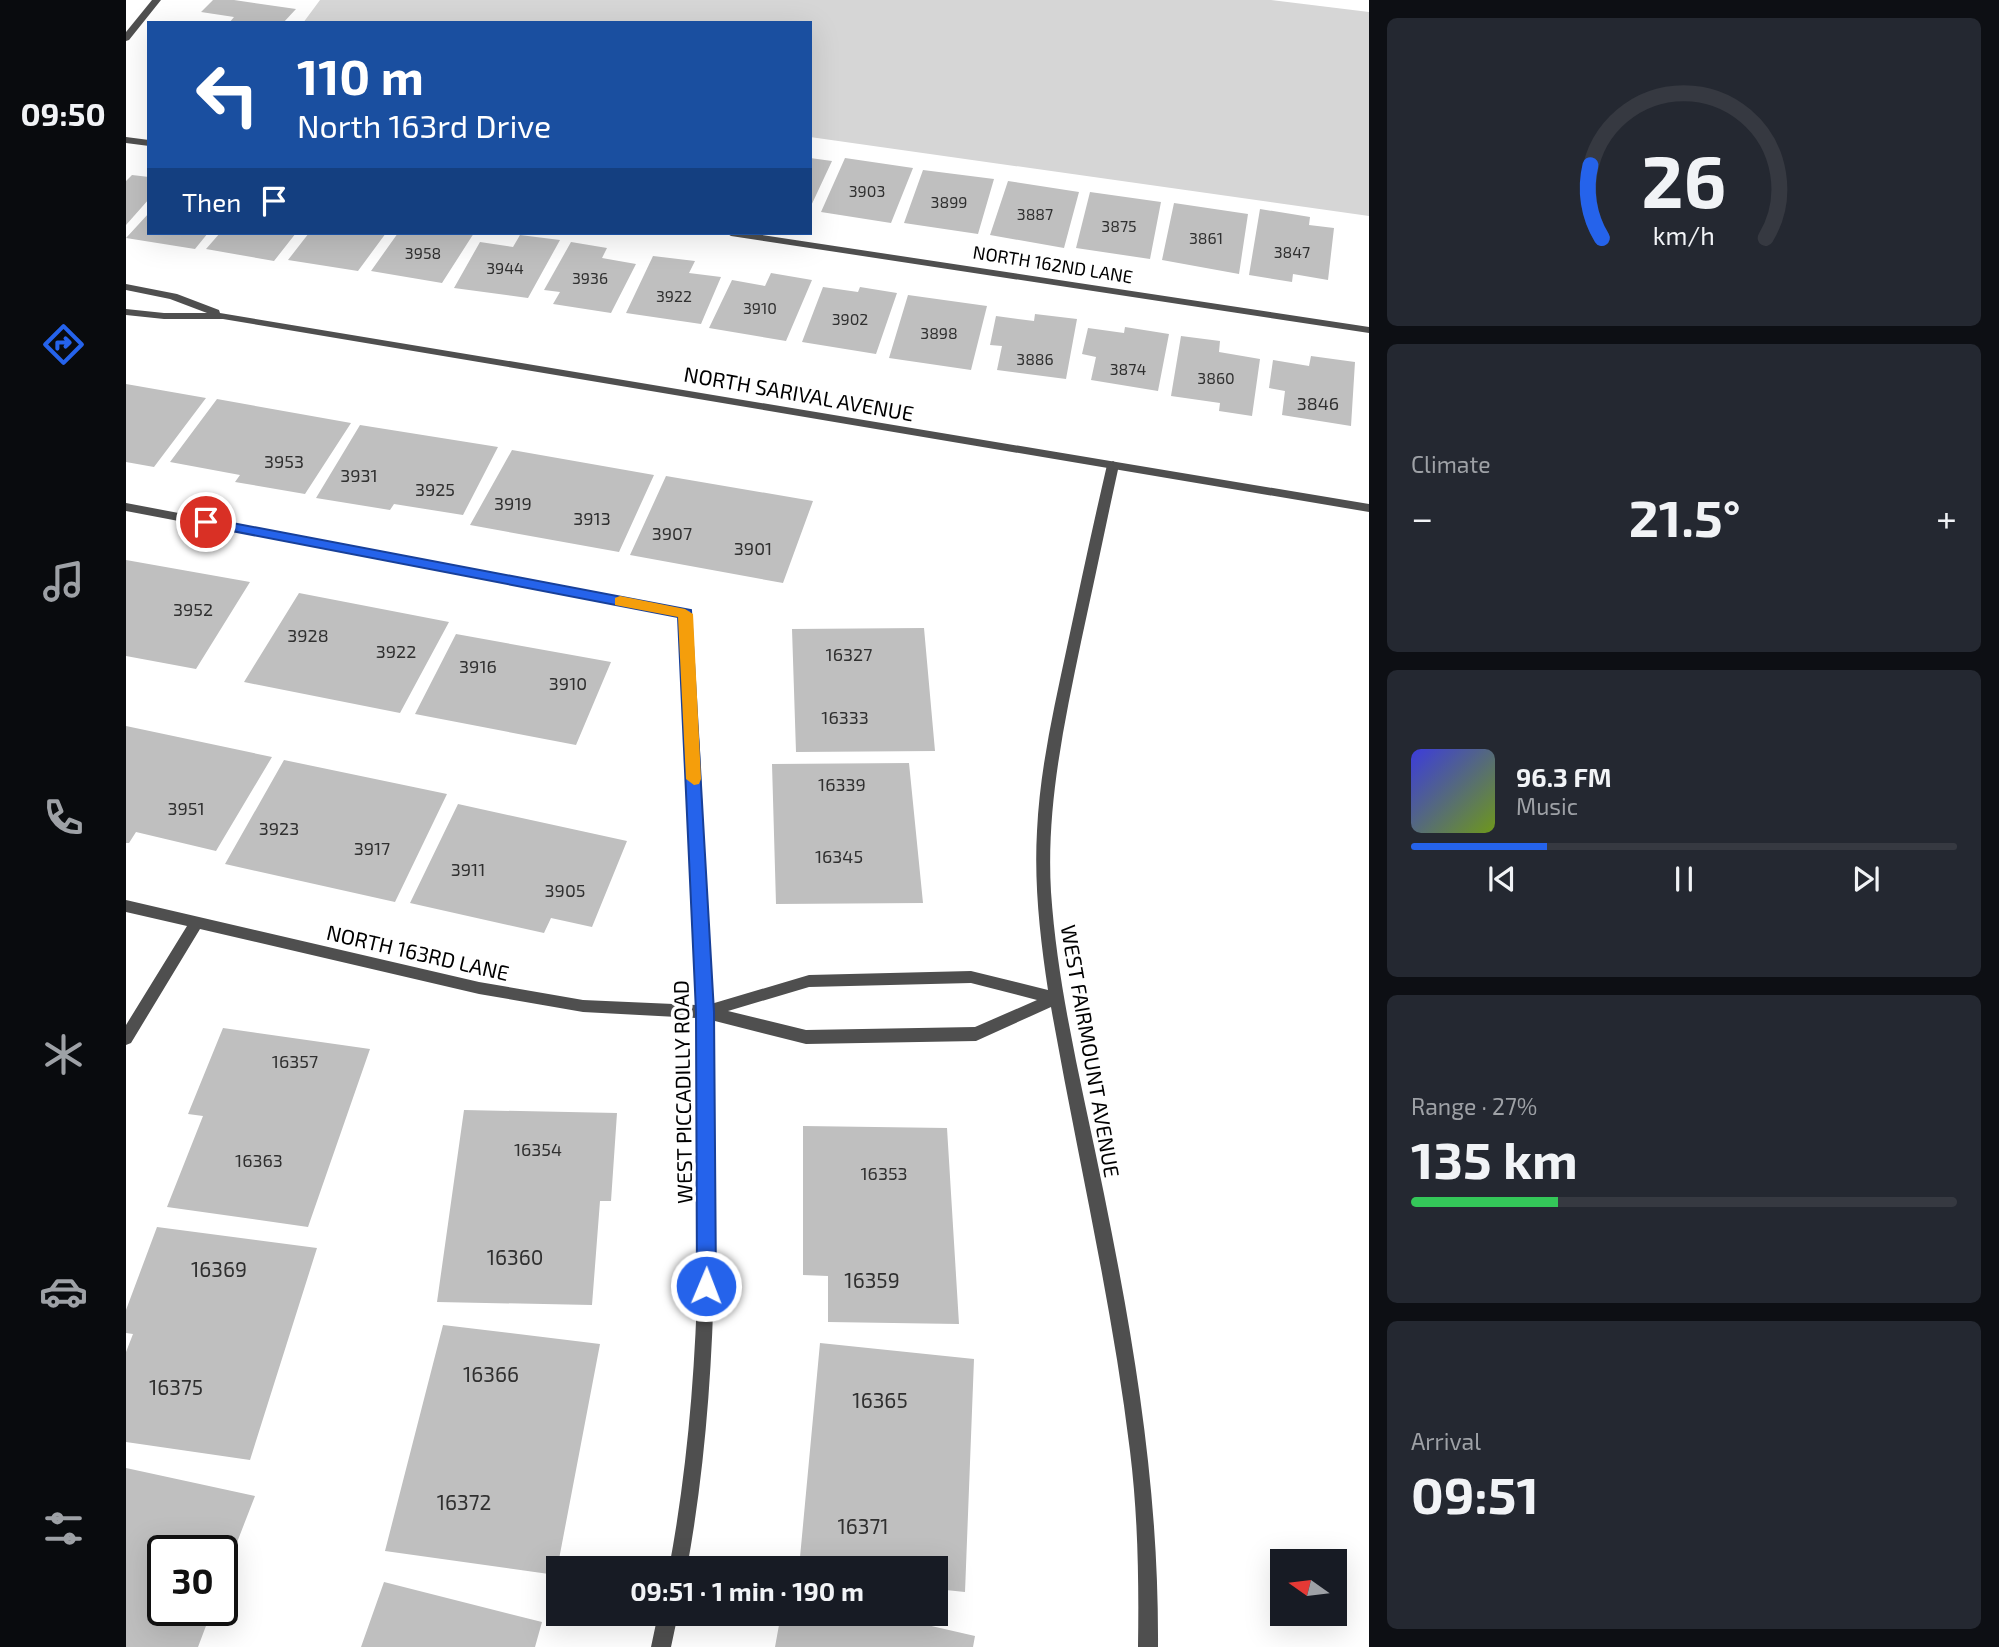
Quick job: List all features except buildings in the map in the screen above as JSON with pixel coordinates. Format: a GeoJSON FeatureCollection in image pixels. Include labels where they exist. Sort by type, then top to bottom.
{"type":"FeatureCollection","features":[{"type":"Feature","properties":{"kind":"street"},"geometry":{"type":"LineString","coordinates":[[126,38],[157,0]]}},
{"type":"Feature","properties":{"kind":"street"},"geometry":{"type":"LineString","coordinates":[[126,140],[147,143]]}},
{"type":"Feature","properties":{"kind":"street","name":"NORTH 162ND LANE"},"geometry":{"type":"LineString","coordinates":[[745,235],[1369,330]]}},
{"type":"Feature","properties":{"kind":"street","name":"NORTH SARIVAL AVENUE"},"geometry":{"type":"LineString","coordinates":[[126,286],[173,296],[223,316]]}},
{"type":"Feature","properties":{"kind":"street","name":"NORTH SARIVAL AVENUE"},"geometry":{"type":"LineString","coordinates":[[126,312],[164,316],[223,316],[1369,508]]}},
{"type":"Feature","properties":{"kind":"street","name":"WEST FAIRMOUNT AVENUE"},"geometry":{"type":"LineString","coordinates":[[1113,465],[1052,747],[1044,798],[1043,856],[1046,918],[1056,998],[1127,1367],[1142,1489],[1149,1586],[1148,1647]]}},
{"type":"Feature","properties":{"kind":"street","name":"WEST PICCADILLY ROAD"},"geometry":{"type":"LineString","coordinates":[[126,507],[685,614],[705,1012],[707,1264],[699,1420],[680,1556]]}},
{"type":"Feature","properties":{"kind":"street","name":"NORTH 163RD LANE"},"geometry":{"type":"LineString","coordinates":[[126,906],[479,988],[583,1006],[705,1012],[806,1037],[976,1034],[1056,998]]}},
{"type":"Feature","properties":{"kind":"street"},"geometry":{"type":"LineString","coordinates":[[126,1038],[197,922]]}},
{"type":"Feature","properties":{"kind":"street","name":"NORTH 163RD LANE"},"geometry":{"type":"LineString","coordinates":[[705,1012],[809,981],[971,977],[1056,998]]}},
{"type":"Feature","properties":{"kind":"street"},"geometry":{"type":"LineString","coordinates":[[661,1647],[665,1626]]}},
{"type":"Feature","properties":{"kind":"shaded area"},"geometry":{"type":"Polygon","coordinates":[[[320,0],[1271,0],[1369,12],[1369,216],[812,137],[812,21],[304,21],[320,0]]]}},
{"type":"Feature","properties":{"kind":"slow traffic"},"geometry":{"type":"LineString","coordinates":[[620,601],[685,614],[694,779]]}},
{"type":"Feature","properties":{"kind":"route"},"geometry":{"type":"LineString","coordinates":[[206,522],[685,614],[705,1012],[706,1286]]}}]}
